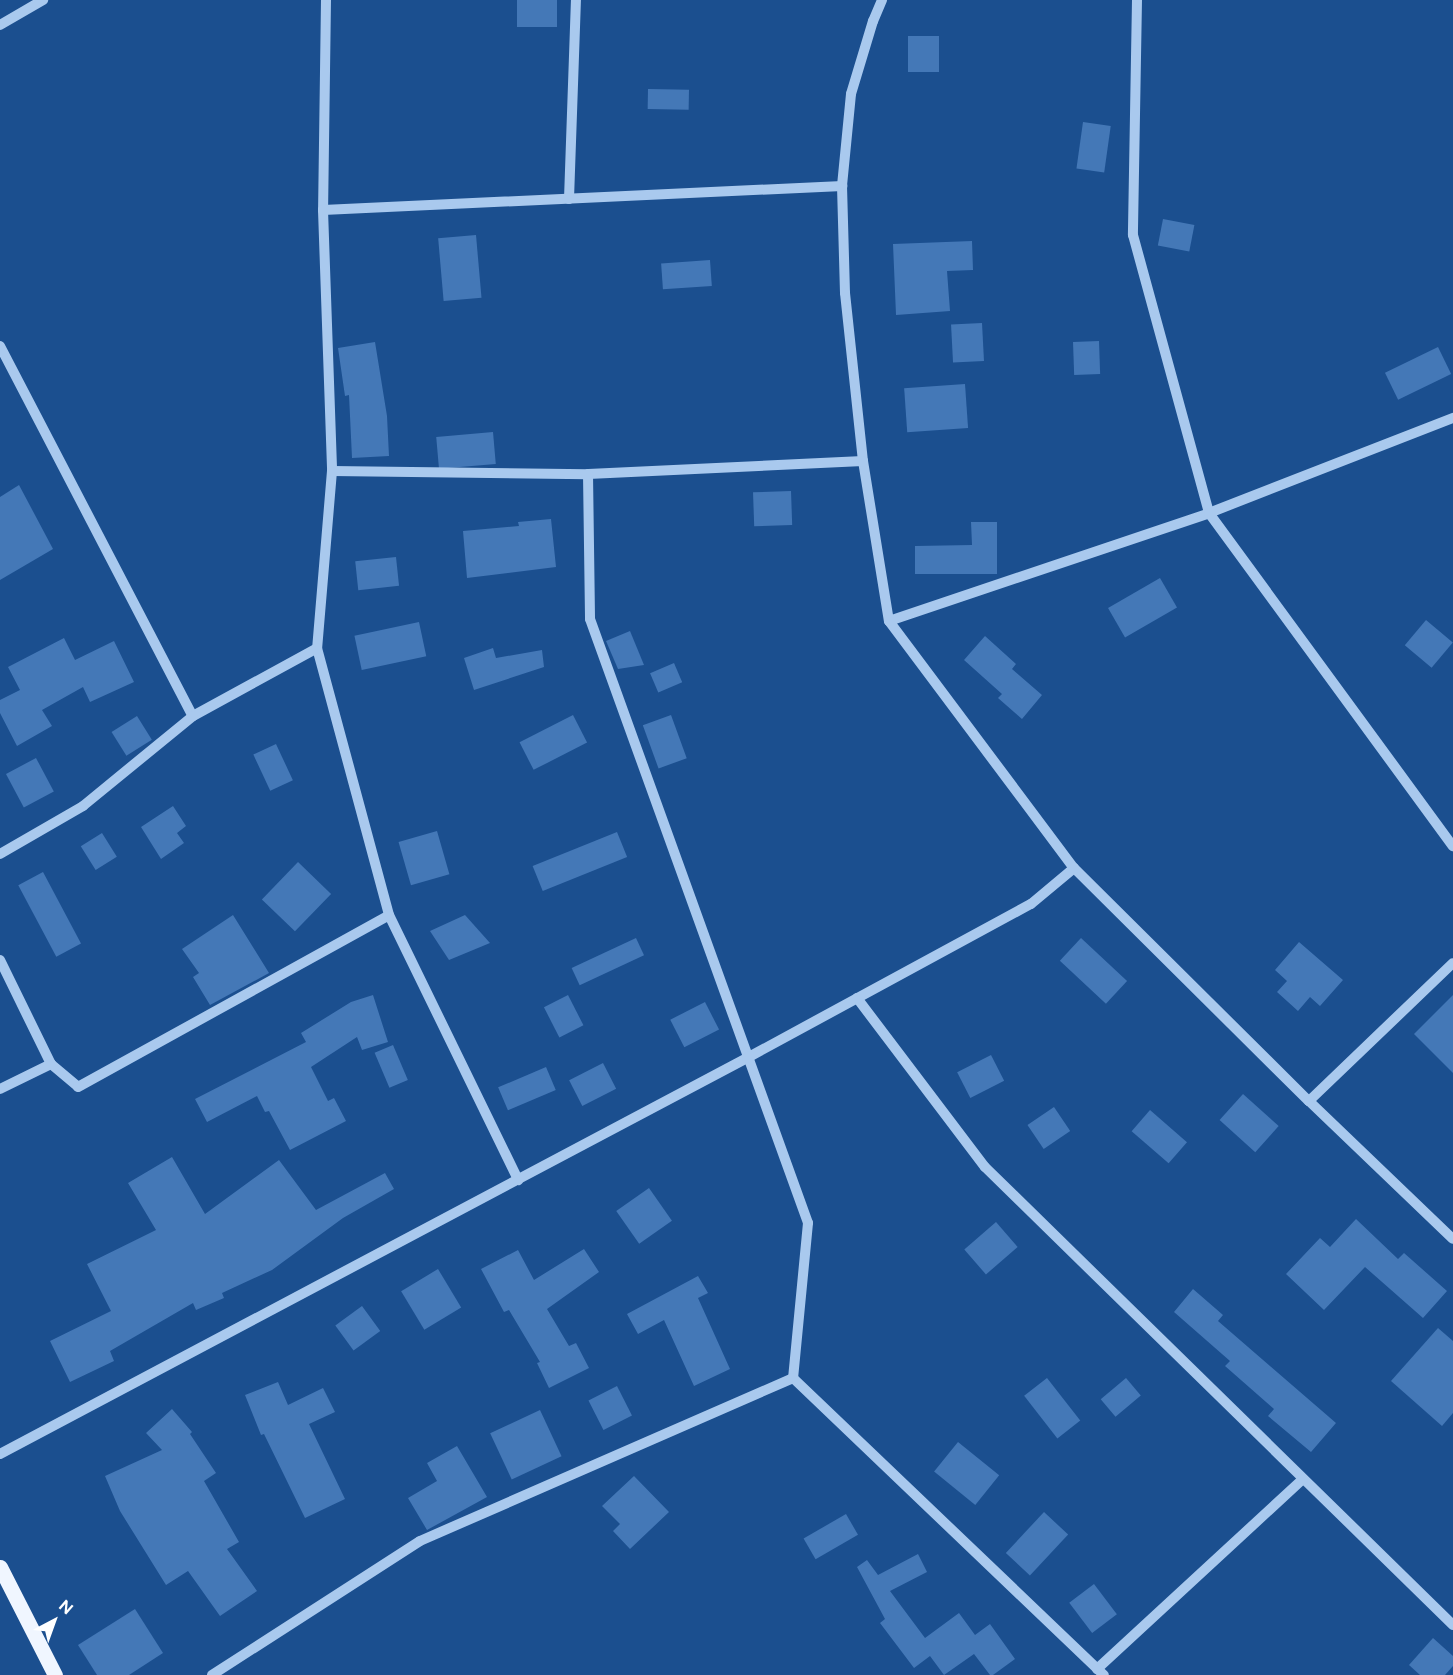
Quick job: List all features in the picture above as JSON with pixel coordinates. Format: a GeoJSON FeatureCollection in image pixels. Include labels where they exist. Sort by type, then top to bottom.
{"type":"FeatureCollection","features":[{"type":"Feature","properties":{"kind":"main road"},"geometry":{"type":"LineString","coordinates":[[0,1567],[55,1675]]}},
{"type":"Feature","properties":{"kind":"street"},"geometry":{"type":"LineString","coordinates":[[0,25],[43,0]]}},
{"type":"Feature","properties":{"kind":"street"},"geometry":{"type":"LineString","coordinates":[[326,0],[323,210],[332,471],[316,648],[389,915],[518,1179]]}},
{"type":"Feature","properties":{"kind":"street"},"geometry":{"type":"LineString","coordinates":[[569,199],[576,0]]}},
{"type":"Feature","properties":{"kind":"street"},"geometry":{"type":"LineString","coordinates":[[882,0],[873,21],[851,94],[842,186],[845,293],[863,461],[889,621],[1074,868],[1309,1101],[1453,1239]]}},
{"type":"Feature","properties":{"kind":"street"},"geometry":{"type":"LineString","coordinates":[[1137,0],[1133,235],[1209,513],[1453,846]]}},
{"type":"Feature","properties":{"kind":"street"},"geometry":{"type":"LineString","coordinates":[[323,210],[842,186]]}},
{"type":"Feature","properties":{"kind":"street"},"geometry":{"type":"LineString","coordinates":[[0,345],[193,716]]}},
{"type":"Feature","properties":{"kind":"street"},"geometry":{"type":"LineString","coordinates":[[889,621],[1209,513],[1453,418]]}},
{"type":"Feature","properties":{"kind":"street"},"geometry":{"type":"LineString","coordinates":[[332,471],[588,474],[863,461]]}},
{"type":"Feature","properties":{"kind":"street"},"geometry":{"type":"LineString","coordinates":[[588,474],[590,619],[808,1223],[793,1378]]}},
{"type":"Feature","properties":{"kind":"street"},"geometry":{"type":"LineString","coordinates":[[0,854],[83,806],[193,716],[316,648]]}},
{"type":"Feature","properties":{"kind":"street"},"geometry":{"type":"LineString","coordinates":[[0,1454],[747,1058],[1031,904],[1074,868]]}},
{"type":"Feature","properties":{"kind":"street"},"geometry":{"type":"LineString","coordinates":[[0,960],[51,1064],[78,1087],[389,915]]}},
{"type":"Feature","properties":{"kind":"street"},"geometry":{"type":"LineString","coordinates":[[1309,1101],[1453,963]]}},
{"type":"Feature","properties":{"kind":"street"},"geometry":{"type":"LineString","coordinates":[[857,998],[985,1167],[1453,1625]]}},
{"type":"Feature","properties":{"kind":"street"},"geometry":{"type":"LineString","coordinates":[[0,1089],[51,1064]]}},
{"type":"Feature","properties":{"kind":"street"},"geometry":{"type":"LineString","coordinates":[[793,1378],[1100,1672],[1303,1479]]}},
{"type":"Feature","properties":{"kind":"street"},"geometry":{"type":"LineString","coordinates":[[212,1675],[420,1541],[793,1378]]}},
{"type":"Feature","properties":{"kind":"building"},"geometry":{"type":"Polygon","coordinates":[[[517,0],[557,0],[557,27],[517,27],[517,0]]]}},
{"type":"Feature","properties":{"kind":"building"},"geometry":{"type":"Polygon","coordinates":[[[908,36],[939,36],[939,72],[908,72],[908,36]]]}},
{"type":"Feature","properties":{"kind":"building"},"geometry":{"type":"Polygon","coordinates":[[[648,89],[689,90],[689,110],[648,109],[648,89]]]}},
{"type":"Feature","properties":{"kind":"building"},"geometry":{"type":"Polygon","coordinates":[[[1083,122],[1111,126],[1104,172],[1076,169],[1083,122]]]}},
{"type":"Feature","properties":{"kind":"building"},"geometry":{"type":"Polygon","coordinates":[[[1163,219],[1194,225],[1189,252],[1158,246],[1163,219]]]}},
{"type":"Feature","properties":{"kind":"building"},"geometry":{"type":"Polygon","coordinates":[[[476,235],[481,298],[444,301],[438,238],[476,235]]]}},
{"type":"Feature","properties":{"kind":"building"},"geometry":{"type":"Polygon","coordinates":[[[972,241],[973,270],[947,271],[950,311],[896,315],[893,244],[972,241]]]}},
{"type":"Feature","properties":{"kind":"building"},"geometry":{"type":"Polygon","coordinates":[[[710,260],[712,286],[663,289],[661,263],[710,260]]]}},
{"type":"Feature","properties":{"kind":"building"},"geometry":{"type":"Polygon","coordinates":[[[982,323],[984,361],[953,363],[951,325],[982,323]]]}},
{"type":"Feature","properties":{"kind":"building"},"geometry":{"type":"Polygon","coordinates":[[[1099,341],[1100,374],[1074,375],[1073,342],[1099,341]]]}},
{"type":"Feature","properties":{"kind":"building"},"geometry":{"type":"Polygon","coordinates":[[[375,342],[387,416],[389,456],[352,458],[349,395],[345,396],[338,348],[375,342]]]}},
{"type":"Feature","properties":{"kind":"building"},"geometry":{"type":"Polygon","coordinates":[[[1438,347],[1451,374],[1398,400],[1385,373],[1438,347]]]}},
{"type":"Feature","properties":{"kind":"building"},"geometry":{"type":"Polygon","coordinates":[[[965,384],[968,428],[907,432],[904,388],[965,384]]]}},
{"type":"Feature","properties":{"kind":"building"},"geometry":{"type":"Polygon","coordinates":[[[493,432],[496,464],[439,469],[436,437],[493,432]]]}},
{"type":"Feature","properties":{"kind":"building"},"geometry":{"type":"Polygon","coordinates":[[[19,485],[53,549],[0,580],[0,497],[19,485]]]}},
{"type":"Feature","properties":{"kind":"building"},"geometry":{"type":"Polygon","coordinates":[[[791,491],[792,525],[754,526],[753,492],[791,491]]]}},
{"type":"Feature","properties":{"kind":"building"},"geometry":{"type":"Polygon","coordinates":[[[551,519],[556,567],[467,578],[463,531],[519,526],[518,522],[551,519]]]}},
{"type":"Feature","properties":{"kind":"building"},"geometry":{"type":"Polygon","coordinates":[[[971,522],[997,522],[997,574],[915,574],[915,546],[972,545],[971,522]]]}},
{"type":"Feature","properties":{"kind":"building"},"geometry":{"type":"Polygon","coordinates":[[[396,557],[399,586],[358,590],[355,561],[396,557]]]}},
{"type":"Feature","properties":{"kind":"building"},"geometry":{"type":"Polygon","coordinates":[[[1160,578],[1177,607],[1125,637],[1108,608],[1160,578]]]}},
{"type":"Feature","properties":{"kind":"building"},"geometry":{"type":"Polygon","coordinates":[[[1426,620],[1453,642],[1432,668],[1405,645],[1426,620]]]}},
{"type":"Feature","properties":{"kind":"building"},"geometry":{"type":"Polygon","coordinates":[[[419,622],[426,656],[362,670],[354,636],[419,622]]]}},
{"type":"Feature","properties":{"kind":"building"},"geometry":{"type":"Polygon","coordinates":[[[630,631],[644,665],[618,669],[606,641],[630,631]]]}},
{"type":"Feature","properties":{"kind":"building"},"geometry":{"type":"Polygon","coordinates":[[[985,636],[1016,664],[1012,669],[1042,695],[1022,719],[998,698],[1002,694],[964,660],[985,636]]]}},
{"type":"Feature","properties":{"kind":"building"},"geometry":{"type":"Polygon","coordinates":[[[64,638],[75,660],[114,641],[134,682],[90,702],[83,687],[42,710],[52,726],[17,746],[0,713],[0,700],[20,690],[8,667],[64,638]]]}},
{"type":"Feature","properties":{"kind":"building"},"geometry":{"type":"Polygon","coordinates":[[[493,648],[496,658],[542,650],[544,667],[474,690],[464,658],[493,648]]]}},
{"type":"Feature","properties":{"kind":"building"},"geometry":{"type":"Polygon","coordinates":[[[674,663],[682,682],[658,692],[650,673],[674,663]]]}},
{"type":"Feature","properties":{"kind":"building"},"geometry":{"type":"Polygon","coordinates":[[[573,715],[587,743],[534,770],[520,742],[573,715]]]}},
{"type":"Feature","properties":{"kind":"building"},"geometry":{"type":"Polygon","coordinates":[[[671,715],[687,758],[659,768],[643,725],[671,715]]]}},
{"type":"Feature","properties":{"kind":"building"},"geometry":{"type":"Polygon","coordinates":[[[137,716],[152,740],[126,756],[112,732],[137,716]]]}},
{"type":"Feature","properties":{"kind":"building"},"geometry":{"type":"Polygon","coordinates":[[[276,744],[293,780],[270,791],[253,755],[276,744]]]}},
{"type":"Feature","properties":{"kind":"building"},"geometry":{"type":"Polygon","coordinates":[[[36,758],[54,792],[24,808],[6,774],[36,758]]]}},
{"type":"Feature","properties":{"kind":"building"},"geometry":{"type":"Polygon","coordinates":[[[173,806],[186,826],[177,833],[184,843],[161,859],[141,827],[173,806]]]}},
{"type":"Feature","properties":{"kind":"building"},"geometry":{"type":"Polygon","coordinates":[[[437,831],[449,874],[411,885],[399,842],[437,831]]]}},
{"type":"Feature","properties":{"kind":"building"},"geometry":{"type":"Polygon","coordinates":[[[617,832],[627,857],[543,891],[533,866],[617,832]]]}},
{"type":"Feature","properties":{"kind":"building"},"geometry":{"type":"Polygon","coordinates":[[[102,833],[117,857],[96,870],[81,846],[102,833]]]}},
{"type":"Feature","properties":{"kind":"building"},"geometry":{"type":"Polygon","coordinates":[[[298,862],[331,894],[295,931],[262,899],[298,862]]]}},
{"type":"Feature","properties":{"kind":"building"},"geometry":{"type":"Polygon","coordinates":[[[43,872],[81,944],[56,957],[18,885],[43,872]]]}},
{"type":"Feature","properties":{"kind":"building"},"geometry":{"type":"Polygon","coordinates":[[[233,915],[269,973],[210,1005],[193,977],[199,973],[182,949],[233,915]]]}},
{"type":"Feature","properties":{"kind":"building"},"geometry":{"type":"Polygon","coordinates":[[[465,915],[490,943],[449,960],[430,931],[465,915]]]}},
{"type":"Feature","properties":{"kind":"building"},"geometry":{"type":"Polygon","coordinates":[[[636,938],[644,955],[580,985],[572,968],[636,938]]]}},
{"type":"Feature","properties":{"kind":"building"},"geometry":{"type":"Polygon","coordinates":[[[1081,938],[1127,981],[1106,1004],[1060,961],[1081,938]]]}},
{"type":"Feature","properties":{"kind":"building"},"geometry":{"type":"Polygon","coordinates":[[[1299,942],[1343,980],[1320,1006],[1310,997],[1298,1011],[1277,992],[1287,981],[1275,970],[1299,942]]]}},
{"type":"Feature","properties":{"kind":"building"},"geometry":{"type":"Polygon","coordinates":[[[373,995],[388,1042],[362,1050],[357,1037],[311,1067],[328,1101],[334,1098],[346,1121],[290,1150],[269,1111],[265,1112],[257,1096],[207,1122],[195,1099],[306,1042],[301,1033],[351,1002],[373,995]]]}},
{"type":"Feature","properties":{"kind":"building"},"geometry":{"type":"Polygon","coordinates":[[[568,995],[583,1025],[559,1038],[544,1007],[568,995]]]}},
{"type":"Feature","properties":{"kind":"building"},"geometry":{"type":"Polygon","coordinates":[[[1453,995],[1453,1073],[1414,1034],[1453,995]]]}},
{"type":"Feature","properties":{"kind":"building"},"geometry":{"type":"Polygon","coordinates":[[[705,1002],[719,1030],[684,1047],[670,1020],[705,1002]]]}},
{"type":"Feature","properties":{"kind":"building"},"geometry":{"type":"Polygon","coordinates":[[[393,1045],[408,1080],[389,1088],[375,1053],[393,1045]]]}},
{"type":"Feature","properties":{"kind":"building"},"geometry":{"type":"Polygon","coordinates":[[[991,1055],[1004,1081],[970,1098],[957,1072],[991,1055]]]}},
{"type":"Feature","properties":{"kind":"building"},"geometry":{"type":"Polygon","coordinates":[[[603,1063],[616,1089],[582,1106],[569,1080],[603,1063]]]}},
{"type":"Feature","properties":{"kind":"building"},"geometry":{"type":"Polygon","coordinates":[[[546,1067],[556,1090],[508,1110],[498,1087],[546,1067]]]}},
{"type":"Feature","properties":{"kind":"building"},"geometry":{"type":"Polygon","coordinates":[[[1243,1094],[1279,1126],[1255,1152],[1220,1120],[1243,1094]]]}},
{"type":"Feature","properties":{"kind":"building"},"geometry":{"type":"Polygon","coordinates":[[[1054,1107],[1070,1131],[1044,1149],[1027,1125],[1054,1107]]]}},
{"type":"Feature","properties":{"kind":"building"},"geometry":{"type":"Polygon","coordinates":[[[1150,1110],[1187,1142],[1169,1163],[1132,1131],[1150,1110]]]}},
{"type":"Feature","properties":{"kind":"building"},"geometry":{"type":"Polygon","coordinates":[[[172,1157],[205,1214],[279,1160],[316,1210],[385,1173],[394,1189],[343,1218],[272,1270],[222,1293],[224,1298],[196,1310],[193,1303],[110,1351],[114,1361],[70,1382],[50,1341],[111,1311],[87,1264],[156,1230],[128,1183],[172,1157]]]}},
{"type":"Feature","properties":{"kind":"building"},"geometry":{"type":"Polygon","coordinates":[[[649,1188],[672,1221],[639,1244],[616,1211],[649,1188]]]}},
{"type":"Feature","properties":{"kind":"building"},"geometry":{"type":"Polygon","coordinates":[[[1356,1219],[1398,1259],[1404,1253],[1447,1291],[1423,1318],[1365,1267],[1324,1310],[1286,1274],[1320,1238],[1330,1247],[1356,1219]]]}},
{"type":"Feature","properties":{"kind":"building"},"geometry":{"type":"Polygon","coordinates":[[[996,1222],[1018,1247],[986,1274],[964,1250],[996,1222]]]}},
{"type":"Feature","properties":{"kind":"building"},"geometry":{"type":"Polygon","coordinates":[[[584,1249],[599,1272],[547,1309],[569,1346],[576,1343],[589,1368],[549,1388],[537,1363],[540,1362],[509,1310],[504,1312],[481,1269],[518,1250],[534,1280],[584,1249]]]}},
{"type":"Feature","properties":{"kind":"building"},"geometry":{"type":"Polygon","coordinates":[[[438,1269],[461,1308],[424,1330],[401,1291],[438,1269]]]}},
{"type":"Feature","properties":{"kind":"building"},"geometry":{"type":"Polygon","coordinates":[[[698,1276],[708,1293],[698,1298],[730,1369],[694,1386],[664,1320],[638,1334],[627,1314],[698,1276]]]}},
{"type":"Feature","properties":{"kind":"building"},"geometry":{"type":"Polygon","coordinates":[[[1193,1289],[1223,1315],[1218,1321],[1336,1423],[1311,1452],[1268,1416],[1274,1409],[1225,1366],[1230,1361],[1174,1312],[1193,1289]]]}},
{"type":"Feature","properties":{"kind":"building"},"geometry":{"type":"Polygon","coordinates":[[[362,1306],[380,1331],[354,1350],[335,1325],[362,1306]]]}},
{"type":"Feature","properties":{"kind":"building"},"geometry":{"type":"Polygon","coordinates":[[[1438,1328],[1453,1341],[1453,1413],[1442,1426],[1391,1381],[1438,1328]]]}},
{"type":"Feature","properties":{"kind":"building"},"geometry":{"type":"Polygon","coordinates":[[[1047,1378],[1080,1421],[1057,1438],[1024,1396],[1047,1378]]]}},
{"type":"Feature","properties":{"kind":"building"},"geometry":{"type":"Polygon","coordinates":[[[1126,1378],[1141,1396],[1116,1417],[1101,1399],[1126,1378]]]}},
{"type":"Feature","properties":{"kind":"building"},"geometry":{"type":"Polygon","coordinates":[[[278,1382],[288,1405],[323,1388],[335,1412],[309,1424],[345,1499],[305,1518],[264,1434],[261,1435],[245,1395],[278,1382]]]}},
{"type":"Feature","properties":{"kind":"building"},"geometry":{"type":"Polygon","coordinates":[[[617,1386],[632,1415],[603,1430],[588,1401],[617,1386]]]}},
{"type":"Feature","properties":{"kind":"building"},"geometry":{"type":"Polygon","coordinates":[[[172,1409],[192,1432],[190,1434],[216,1473],[204,1481],[239,1542],[227,1549],[257,1591],[220,1616],[188,1571],[166,1585],[120,1511],[105,1476],[162,1450],[146,1433],[172,1409]]]}},
{"type":"Feature","properties":{"kind":"building"},"geometry":{"type":"Polygon","coordinates":[[[540,1410],[562,1456],[512,1479],[490,1433],[540,1410]]]}},
{"type":"Feature","properties":{"kind":"building"},"geometry":{"type":"Polygon","coordinates":[[[958,1442],[999,1475],[975,1505],[934,1472],[958,1442]]]}},
{"type":"Feature","properties":{"kind":"building"},"geometry":{"type":"Polygon","coordinates":[[[457,1446],[487,1497],[427,1530],[408,1498],[437,1481],[427,1463],[457,1446]]]}},
{"type":"Feature","properties":{"kind":"building"},"geometry":{"type":"Polygon","coordinates":[[[634,1476],[669,1512],[630,1549],[613,1531],[620,1524],[602,1506],[634,1476]]]}},
{"type":"Feature","properties":{"kind":"building"},"geometry":{"type":"Polygon","coordinates":[[[1044,1512],[1068,1535],[1030,1575],[1006,1553],[1044,1512]]]}},
{"type":"Feature","properties":{"kind":"building"},"geometry":{"type":"Polygon","coordinates":[[[846,1514],[858,1535],[816,1559],[804,1538],[846,1514]]]}},
{"type":"Feature","properties":{"kind":"building"},"geometry":{"type":"Polygon","coordinates":[[[918,1554],[927,1572],[890,1591],[925,1638],[959,1613],[975,1635],[990,1624],[1015,1659],[993,1675],[990,1675],[974,1654],[944,1675],[930,1656],[914,1668],[880,1623],[885,1619],[857,1567],[867,1560],[878,1575],[918,1554]]]}},
{"type":"Feature","properties":{"kind":"building"},"geometry":{"type":"Polygon","coordinates":[[[1094,1584],[1117,1614],[1092,1633],[1069,1603],[1094,1584]]]}},
{"type":"Feature","properties":{"kind":"building"},"geometry":{"type":"Polygon","coordinates":[[[135,1609],[163,1653],[129,1675],[97,1675],[78,1645],[135,1609]]]}},
{"type":"Feature","properties":{"kind":"building"},"geometry":{"type":"Polygon","coordinates":[[[1433,1638],[1453,1656],[1453,1666],[1445,1675],[1420,1675],[1409,1665],[1433,1638]]]}}]}
